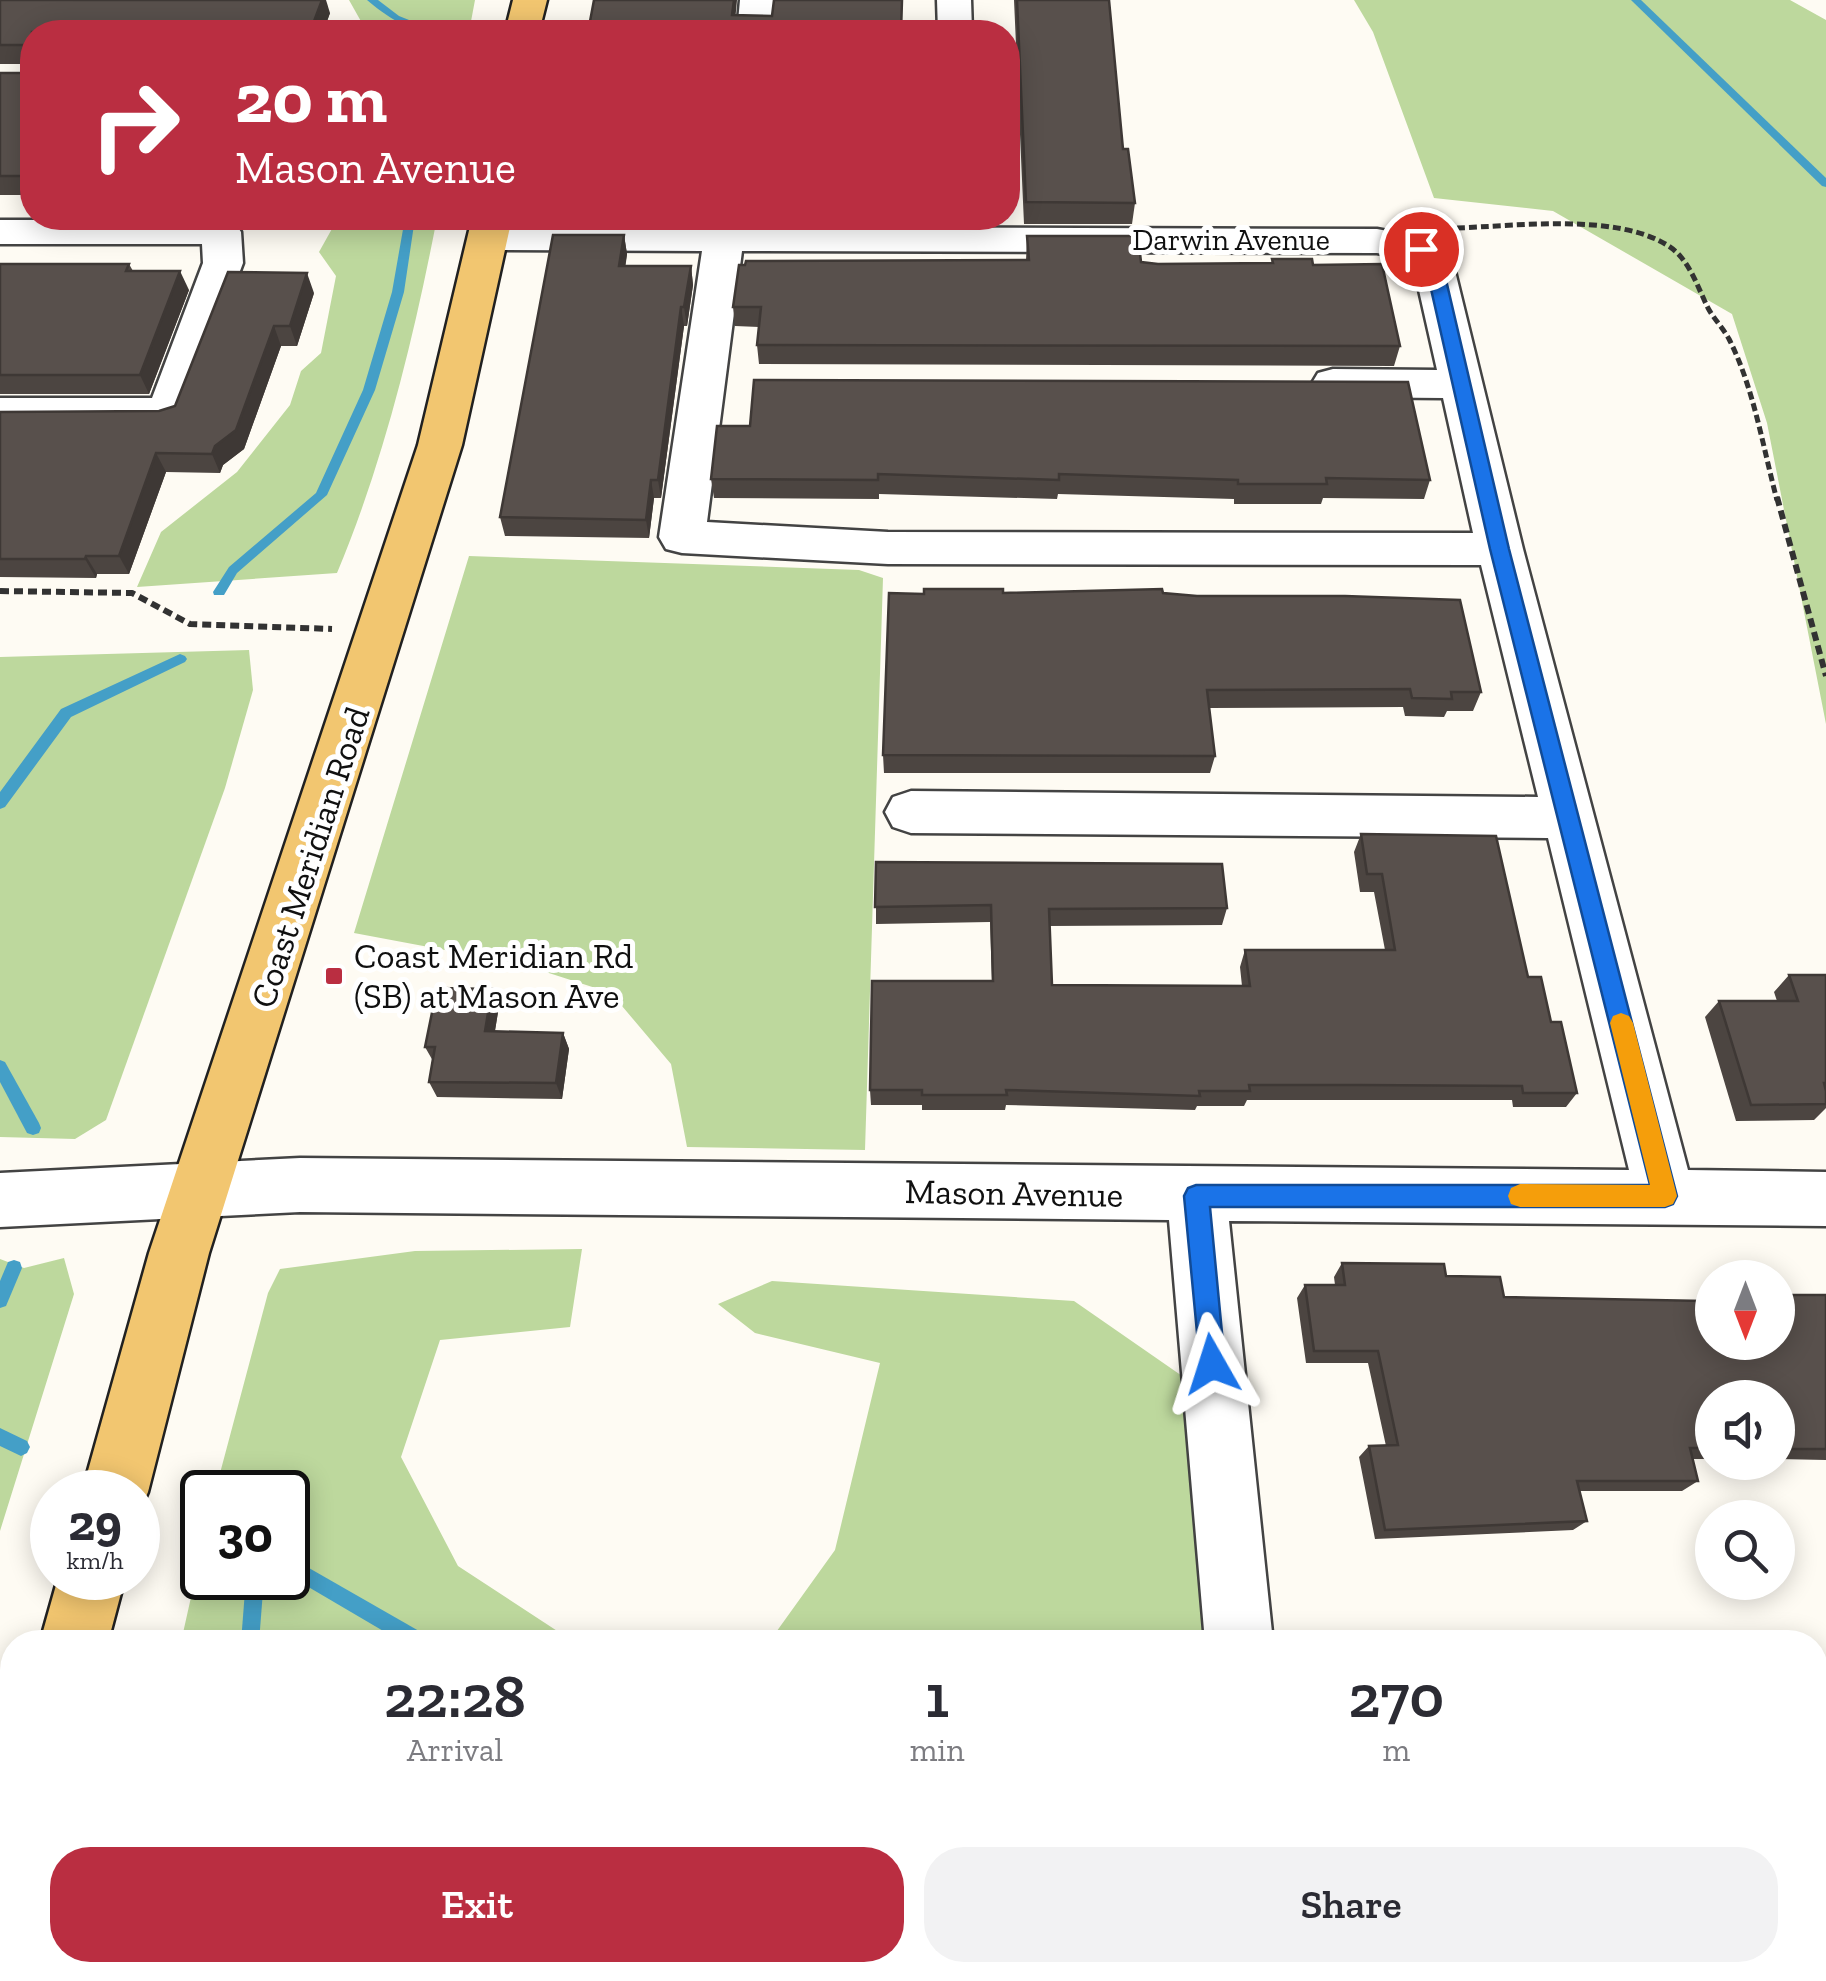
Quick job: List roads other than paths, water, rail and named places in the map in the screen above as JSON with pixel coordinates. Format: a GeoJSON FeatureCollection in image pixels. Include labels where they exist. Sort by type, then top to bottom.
{"type":"FeatureCollection","features":[{"type":"Feature","properties":{"kind":"main road","name":"Coast Meridian Road"},"geometry":{"type":"LineString","coordinates":[[121,1470],[179,1253],[383,633],[440,445],[490,230]]}},
{"type":"Feature","properties":{"kind":"main road"},"geometry":{"type":"LineString","coordinates":[[77,1630],[86,1600]]}},
{"type":"Feature","properties":{"kind":"street"},"geometry":{"type":"LineString","coordinates":[[0,232],[66,230]]}},
{"type":"Feature","properties":{"kind":"street"},"geometry":{"type":"LineString","coordinates":[[0,413],[168,412],[223,263],[230,230]]}},
{"type":"Feature","properties":{"kind":"street"},"geometry":{"type":"LineString","coordinates":[[729,230],[724,382],[682,537],[888,548],[1500,549]]}},
{"type":"Feature","properties":{"kind":"street","name":"Darwin Avenue"},"geometry":{"type":"LineString","coordinates":[[996,230],[1399,242],[1421,249],[1434,267],[1500,549],[1665,1196]]}},
{"type":"Feature","properties":{"kind":"street"},"geometry":{"type":"LineString","coordinates":[[1302,383],[1460,384]]}},
{"type":"Feature","properties":{"kind":"street"},"geometry":{"type":"LineString","coordinates":[[911,812],[1569,818]]}},
{"type":"Feature","properties":{"kind":"street","name":"Mason Avenue"},"geometry":{"type":"LineString","coordinates":[[0,1200],[78,1200],[323,1184],[1196,1196],[1826,1199]]}},
{"type":"Feature","properties":{"kind":"street"},"geometry":{"type":"LineString","coordinates":[[1196,1196],[1238,1630]]}},
{"type":"Feature","properties":{"kind":"waterway"},"geometry":{"type":"LineString","coordinates":[[372,0],[401,20]]}},
{"type":"Feature","properties":{"kind":"waterway"},"geometry":{"type":"LineString","coordinates":[[1636,0],[1826,184]]}},
{"type":"Feature","properties":{"kind":"waterway"},"geometry":{"type":"LineString","coordinates":[[219,592],[233,570],[321,495],[369,390],[398,292],[408,230]]}},
{"type":"Feature","properties":{"kind":"waterway"},"geometry":{"type":"LineString","coordinates":[[0,803],[66,713],[180,659]]}},
{"type":"Feature","properties":{"kind":"waterway"},"geometry":{"type":"LineString","coordinates":[[0,1067],[33,1128]]}},
{"type":"Feature","properties":{"kind":"waterway"},"geometry":{"type":"LineString","coordinates":[[0,1300],[14,1268]]}},
{"type":"Feature","properties":{"kind":"waterway"},"geometry":{"type":"LineString","coordinates":[[0,1437],[21,1447]]}},
{"type":"Feature","properties":{"kind":"waterway"},"geometry":{"type":"LineString","coordinates":[[310,1578],[399,1630]]}},
{"type":"Feature","properties":{"kind":"waterway"},"geometry":{"type":"LineString","coordinates":[[251,1630],[253,1600]]}},
{"type":"Feature","properties":{"kind":"place","name":"Coast Meridian Rd (SB) at Mason Ave"},"geometry":{"type":"Point","coordinates":[334,976]}}]}
